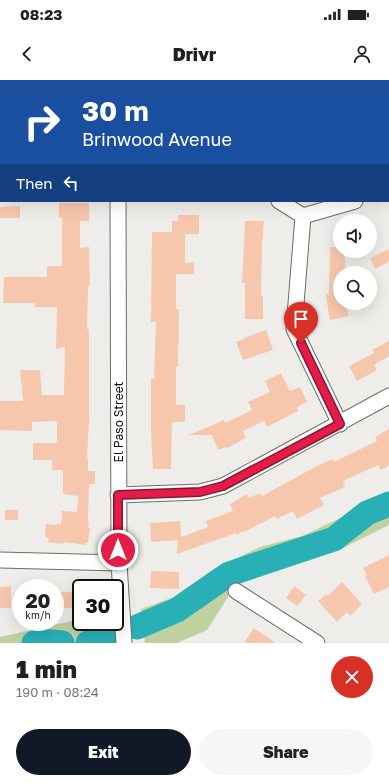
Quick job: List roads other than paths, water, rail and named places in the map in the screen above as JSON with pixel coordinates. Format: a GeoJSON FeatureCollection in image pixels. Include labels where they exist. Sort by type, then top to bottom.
{"type":"FeatureCollection","features":[{"type":"Feature","properties":{"kind":"street","name":"El Paso Street"},"geometry":{"type":"LineString","coordinates":[[118,202],[118,495],[119,564],[124,643]]}},
{"type":"Feature","properties":{"kind":"street"},"geometry":{"type":"LineString","coordinates":[[281,202],[303,216],[352,202]]}},
{"type":"Feature","properties":{"kind":"street"},"geometry":{"type":"LineString","coordinates":[[303,216],[294,329],[340,424]]}},
{"type":"Feature","properties":{"kind":"street"},"geometry":{"type":"LineString","coordinates":[[118,495],[200,492],[223,486],[340,424],[389,396]]}},
{"type":"Feature","properties":{"kind":"street"},"geometry":{"type":"LineString","coordinates":[[0,560],[119,564]]}},
{"type":"Feature","properties":{"kind":"street"},"geometry":{"type":"LineString","coordinates":[[236,591],[317,643]]}},
{"type":"Feature","properties":{"kind":"waterway"},"geometry":{"type":"LineString","coordinates":[[137,627],[177,610],[229,574],[334,539],[367,513],[389,504]]}},
{"type":"Feature","properties":{"kind":"waterway"},"geometry":{"type":"LineString","coordinates":[[88,643],[111,638]]}},
{"type":"Feature","properties":{"kind":"waterway"},"geometry":{"type":"LineString","coordinates":[[34,643],[40,641],[62,643]]}}]}
